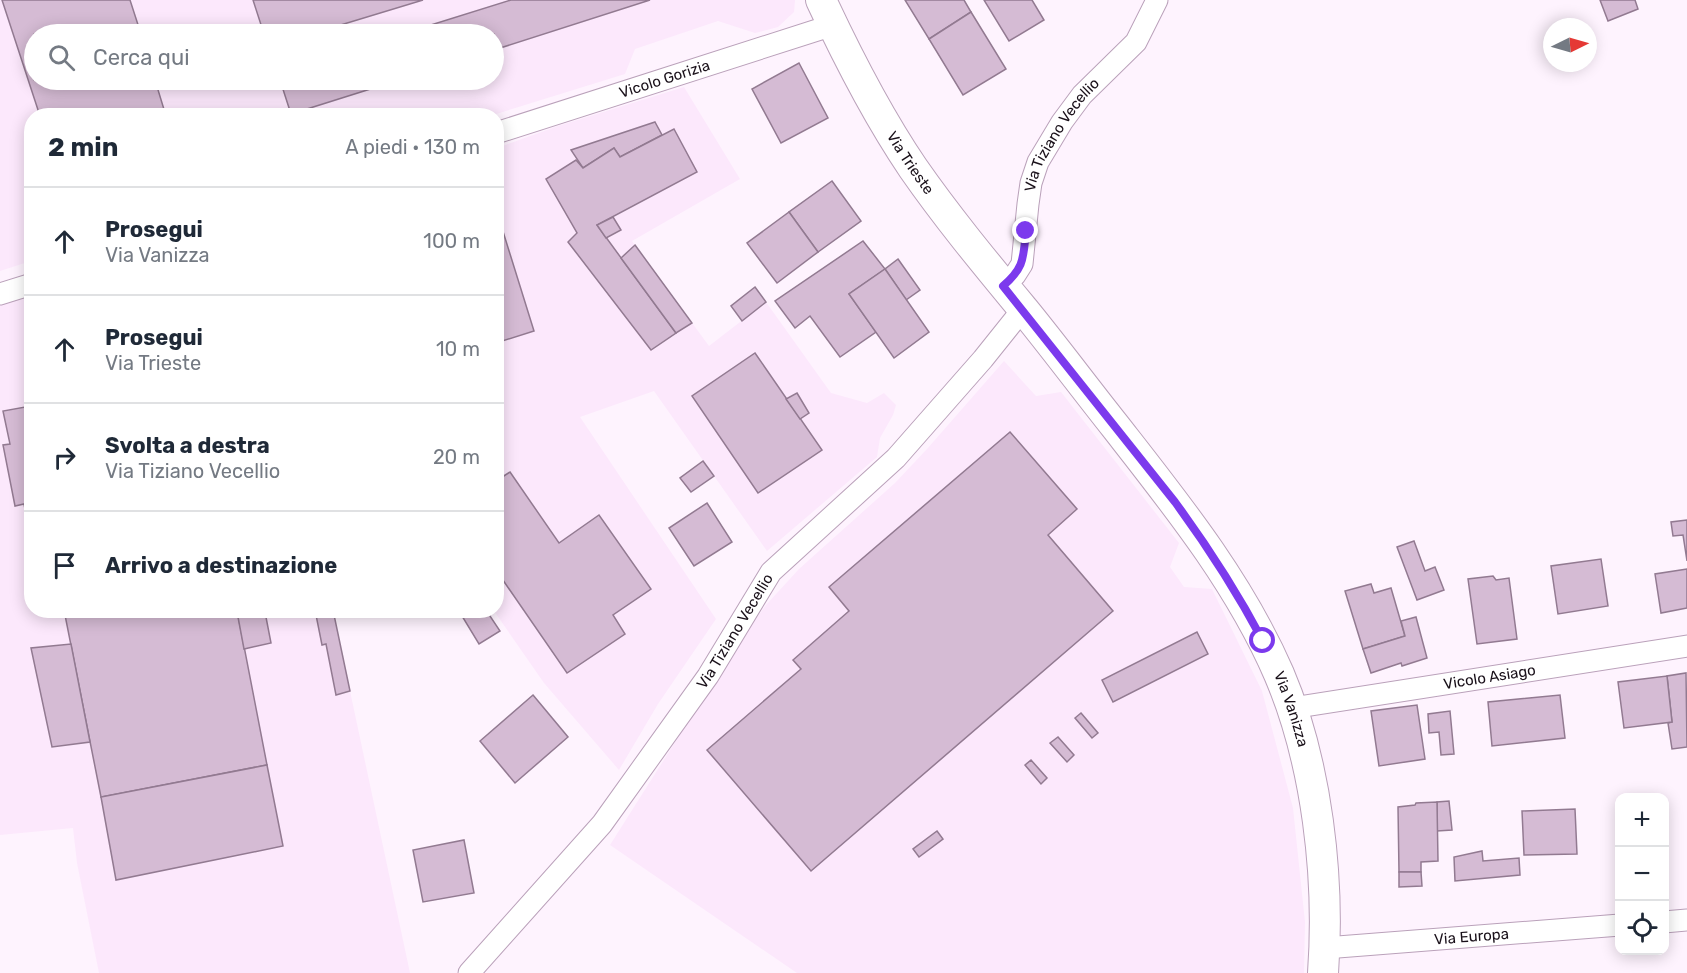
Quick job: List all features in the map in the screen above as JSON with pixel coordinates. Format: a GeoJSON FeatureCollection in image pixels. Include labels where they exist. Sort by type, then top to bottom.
{"type":"FeatureCollection","features":[{"type":"Feature","properties":{"kind":"street","name":"Via Tiziano Vecellio"},"geometry":{"type":"LineString","coordinates":[[1003,286],[1015,275],[1022,264],[1031,183],[1038,162],[1082,95],[1136,42],[1157,0]]}},
{"type":"Feature","properties":{"kind":"street","name":"Via Trieste"},"geometry":{"type":"LineString","coordinates":[[827,13],[848,59],[914,168],[1023,309]]}},
{"type":"Feature","properties":{"kind":"street","name":"Vicolo Gorizia"},"geometry":{"type":"LineString","coordinates":[[504,130],[827,13]]}},
{"type":"Feature","properties":{"kind":"street"},"geometry":{"type":"LineString","coordinates":[[0,294],[24,286]]}},
{"type":"Feature","properties":{"kind":"street","name":"Via Tiziano Vecellio"},"geometry":{"type":"LineString","coordinates":[[470,973],[602,824],[708,676],[771,572],[896,458],[983,359],[1023,309]]}},
{"type":"Feature","properties":{"kind":"street","name":"Via Vanizza"},"geometry":{"type":"LineString","coordinates":[[1023,309],[1175,502],[1222,569],[1279,674],[1292,708],[1303,748],[1319,834],[1325,906],[1324,960]]}},
{"type":"Feature","properties":{"kind":"street","name":"Vicolo Asiago"},"geometry":{"type":"LineString","coordinates":[[1292,708],[1687,646]]}},
{"type":"Feature","properties":{"kind":"street"},"geometry":{"type":"LineString","coordinates":[[1669,922],[1687,920]]}},
{"type":"Feature","properties":{"kind":"street","name":"Via Europa"},"geometry":{"type":"LineString","coordinates":[[1324,960],[1615,926]]}},
{"type":"Feature","properties":{"kind":"shaded area"},"geometry":{"type":"Polygon","coordinates":[[[0,0],[795,0],[794,12],[778,27],[755,33],[718,21],[635,49],[625,74],[504,112],[504,108],[24,108],[24,263],[0,271],[0,0]]]}},
{"type":"Feature","properties":{"kind":"shaded area"},"geometry":{"type":"Polygon","coordinates":[[[684,87],[740,179],[632,241],[709,346],[766,302],[831,393],[867,403],[884,393],[896,405],[880,438],[877,457],[767,551],[654,391],[580,417],[716,619],[658,704],[619,770],[544,683],[499,618],[504,618],[504,145],[558,126],[684,87]]]}},
{"type":"Feature","properties":{"kind":"shaded area"},"geometry":{"type":"Polygon","coordinates":[[[24,293],[24,618],[334,618],[410,973],[99,973],[77,863],[73,828],[0,835],[0,300],[24,293]]]}},
{"type":"Feature","properties":{"kind":"shaded area"},"geometry":{"type":"Polygon","coordinates":[[[1004,361],[1036,396],[1061,392],[1179,543],[1170,567],[1184,587],[1212,589],[1262,691],[1293,808],[1305,922],[1304,973],[797,973],[610,845],[734,649],[766,605],[799,569],[895,483],[1004,361]]]}},
{"type":"Feature","properties":{"kind":"building"},"geometry":{"type":"Polygon","coordinates":[[[2,0],[130,0],[138,24],[24,24],[24,67],[2,0]]]}},
{"type":"Feature","properties":{"kind":"building"},"geometry":{"type":"Polygon","coordinates":[[[253,0],[423,0],[344,24],[261,24],[253,0]]]}},
{"type":"Feature","properties":{"kind":"building"},"geometry":{"type":"Polygon","coordinates":[[[511,0],[650,0],[504,47],[504,24],[434,24],[511,0]]]}},
{"type":"Feature","properties":{"kind":"building"},"geometry":{"type":"Polygon","coordinates":[[[905,0],[964,0],[971,12],[929,39],[905,0]]]}},
{"type":"Feature","properties":{"kind":"building"},"geometry":{"type":"Polygon","coordinates":[[[984,0],[1032,0],[1044,20],[1009,41],[984,0]]]}},
{"type":"Feature","properties":{"kind":"building"},"geometry":{"type":"Polygon","coordinates":[[[1600,0],[1635,0],[1638,9],[1608,21],[1600,0]]]}},
{"type":"Feature","properties":{"kind":"building"},"geometry":{"type":"Polygon","coordinates":[[[971,12],[1006,69],[963,95],[929,39],[971,12]]]}},
{"type":"Feature","properties":{"kind":"building"},"geometry":{"type":"Polygon","coordinates":[[[799,63],[828,118],[781,143],[752,89],[799,63]]]}},
{"type":"Feature","properties":{"kind":"building"},"geometry":{"type":"Polygon","coordinates":[[[31,90],[158,90],[164,108],[37,108],[31,90]]]}},
{"type":"Feature","properties":{"kind":"building"},"geometry":{"type":"Polygon","coordinates":[[[283,90],[367,90],[310,108],[289,108],[283,90]]]}},
{"type":"Feature","properties":{"kind":"building"},"geometry":{"type":"Polygon","coordinates":[[[655,122],[662,135],[620,157],[614,148],[583,168],[571,150],[655,122]]]}},
{"type":"Feature","properties":{"kind":"building"},"geometry":{"type":"Polygon","coordinates":[[[674,129],[697,172],[597,225],[676,333],[651,350],[568,242],[577,233],[546,179],[576,160],[583,168],[614,148],[620,157],[674,129]]]}},
{"type":"Feature","properties":{"kind":"building"},"geometry":{"type":"Polygon","coordinates":[[[832,181],[861,221],[818,252],[789,212],[832,181]]]}},
{"type":"Feature","properties":{"kind":"building"},"geometry":{"type":"Polygon","coordinates":[[[789,212],[818,252],[777,283],[747,243],[789,212]]]}},
{"type":"Feature","properties":{"kind":"building"},"geometry":{"type":"Polygon","coordinates":[[[613,217],[621,230],[606,238],[597,225],[613,217]]]}},
{"type":"Feature","properties":{"kind":"building"},"geometry":{"type":"Polygon","coordinates":[[[504,235],[534,331],[504,340],[504,235]]]}},
{"type":"Feature","properties":{"kind":"building"},"geometry":{"type":"Polygon","coordinates":[[[863,241],[885,269],[849,294],[876,332],[840,357],[810,316],[795,328],[775,301],[863,241]]]}},
{"type":"Feature","properties":{"kind":"building"},"geometry":{"type":"Polygon","coordinates":[[[635,245],[692,323],[676,333],[621,258],[635,245]]]}},
{"type":"Feature","properties":{"kind":"building"},"geometry":{"type":"Polygon","coordinates":[[[898,259],[920,290],[906,300],[885,269],[898,259]]]}},
{"type":"Feature","properties":{"kind":"building"},"geometry":{"type":"Polygon","coordinates":[[[885,269],[929,332],[894,358],[849,294],[885,269]]]}},
{"type":"Feature","properties":{"kind":"building"},"geometry":{"type":"Polygon","coordinates":[[[755,287],[766,302],[742,321],[731,306],[755,287]]]}},
{"type":"Feature","properties":{"kind":"building"},"geometry":{"type":"Polygon","coordinates":[[[755,353],[822,450],[758,493],[692,396],[755,353]]]}},
{"type":"Feature","properties":{"kind":"building"},"geometry":{"type":"Polygon","coordinates":[[[797,393],[809,413],[800,419],[786,399],[797,393]]]}},
{"type":"Feature","properties":{"kind":"building"},"geometry":{"type":"Polygon","coordinates":[[[24,407],[24,504],[15,506],[3,445],[10,444],[3,411],[24,407]]]}},
{"type":"Feature","properties":{"kind":"building"},"geometry":{"type":"Polygon","coordinates":[[[1010,432],[1077,509],[1048,535],[1113,611],[811,871],[707,750],[801,669],[793,660],[849,611],[829,587],[1010,432]]]}},
{"type":"Feature","properties":{"kind":"building"},"geometry":{"type":"Polygon","coordinates":[[[703,461],[714,476],[691,492],[680,478],[703,461]]]}},
{"type":"Feature","properties":{"kind":"building"},"geometry":{"type":"Polygon","coordinates":[[[510,472],[559,543],[599,515],[651,589],[613,615],[625,634],[567,673],[504,582],[504,476],[510,472]]]}},
{"type":"Feature","properties":{"kind":"building"},"geometry":{"type":"Polygon","coordinates":[[[707,503],[732,542],[694,566],[669,528],[707,503]]]}},
{"type":"Feature","properties":{"kind":"building"},"geometry":{"type":"Polygon","coordinates":[[[1687,520],[1687,561],[1683,535],[1673,536],[1671,522],[1687,520]]]}},
{"type":"Feature","properties":{"kind":"building"},"geometry":{"type":"Polygon","coordinates":[[[1414,541],[1425,571],[1435,567],[1444,590],[1417,600],[1397,547],[1414,541]]]}},
{"type":"Feature","properties":{"kind":"building"},"geometry":{"type":"Polygon","coordinates":[[[1601,559],[1608,606],[1558,614],[1551,566],[1601,559]]]}},
{"type":"Feature","properties":{"kind":"building"},"geometry":{"type":"Polygon","coordinates":[[[1687,569],[1687,608],[1661,613],[1655,574],[1687,569]]]}},
{"type":"Feature","properties":{"kind":"building"},"geometry":{"type":"Polygon","coordinates":[[[1493,576],[1496,580],[1509,578],[1517,639],[1477,644],[1468,579],[1493,576]]]}},
{"type":"Feature","properties":{"kind":"building"},"geometry":{"type":"Polygon","coordinates":[[[1371,584],[1374,593],[1391,588],[1405,636],[1363,649],[1345,591],[1371,584]]]}},
{"type":"Feature","properties":{"kind":"building"},"geometry":{"type":"Polygon","coordinates":[[[1416,617],[1427,658],[1402,666],[1401,663],[1371,673],[1363,649],[1405,636],[1401,621],[1416,617]]]}},
{"type":"Feature","properties":{"kind":"building"},"geometry":{"type":"Polygon","coordinates":[[[66,618],[239,618],[267,765],[101,797],[66,618]]]}},
{"type":"Feature","properties":{"kind":"building"},"geometry":{"type":"Polygon","coordinates":[[[238,618],[266,618],[271,643],[244,649],[238,618]]]}},
{"type":"Feature","properties":{"kind":"building"},"geometry":{"type":"Polygon","coordinates":[[[317,618],[335,618],[350,691],[336,695],[326,644],[322,645],[317,618]]]}},
{"type":"Feature","properties":{"kind":"building"},"geometry":{"type":"Polygon","coordinates":[[[463,618],[491,618],[500,631],[479,644],[463,618]]]}},
{"type":"Feature","properties":{"kind":"building"},"geometry":{"type":"Polygon","coordinates":[[[1197,632],[1208,654],[1113,702],[1102,680],[1197,632]]]}},
{"type":"Feature","properties":{"kind":"building"},"geometry":{"type":"Polygon","coordinates":[[[71,644],[90,742],[52,747],[31,648],[71,644]]]}},
{"type":"Feature","properties":{"kind":"building"},"geometry":{"type":"Polygon","coordinates":[[[1686,673],[1687,747],[1672,749],[1668,723],[1672,722],[1667,676],[1686,673]]]}},
{"type":"Feature","properties":{"kind":"building"},"geometry":{"type":"Polygon","coordinates":[[[1667,676],[1672,722],[1624,728],[1618,682],[1667,676]]]}},
{"type":"Feature","properties":{"kind":"building"},"geometry":{"type":"Polygon","coordinates":[[[533,695],[568,737],[515,783],[480,741],[533,695]]]}},
{"type":"Feature","properties":{"kind":"building"},"geometry":{"type":"Polygon","coordinates":[[[1560,695],[1565,738],[1492,746],[1488,702],[1560,695]]]}},
{"type":"Feature","properties":{"kind":"building"},"geometry":{"type":"Polygon","coordinates":[[[1417,705],[1425,759],[1379,766],[1371,711],[1417,705]]]}},
{"type":"Feature","properties":{"kind":"building"},"geometry":{"type":"Polygon","coordinates":[[[1450,711],[1454,754],[1441,755],[1439,732],[1429,733],[1428,714],[1450,711]]]}},
{"type":"Feature","properties":{"kind":"building"},"geometry":{"type":"Polygon","coordinates":[[[1081,713],[1098,733],[1092,738],[1075,718],[1081,713]]]}},
{"type":"Feature","properties":{"kind":"building"},"geometry":{"type":"Polygon","coordinates":[[[1058,737],[1074,755],[1067,762],[1050,743],[1058,737]]]}},
{"type":"Feature","properties":{"kind":"building"},"geometry":{"type":"Polygon","coordinates":[[[1031,760],[1047,778],[1041,784],[1025,765],[1031,760]]]}},
{"type":"Feature","properties":{"kind":"building"},"geometry":{"type":"Polygon","coordinates":[[[267,765],[283,846],[116,880],[101,797],[267,765]]]}},
{"type":"Feature","properties":{"kind":"building"},"geometry":{"type":"Polygon","coordinates":[[[1449,801],[1452,830],[1437,831],[1437,802],[1449,801]]]}},
{"type":"Feature","properties":{"kind":"building"},"geometry":{"type":"Polygon","coordinates":[[[1437,802],[1438,861],[1421,862],[1421,872],[1399,872],[1398,807],[1437,802]]]}},
{"type":"Feature","properties":{"kind":"building"},"geometry":{"type":"Polygon","coordinates":[[[1575,809],[1577,854],[1524,855],[1522,811],[1575,809]]]}},
{"type":"Feature","properties":{"kind":"building"},"geometry":{"type":"Polygon","coordinates":[[[937,831],[943,839],[919,857],[913,849],[937,831]]]}},
{"type":"Feature","properties":{"kind":"building"},"geometry":{"type":"Polygon","coordinates":[[[464,840],[474,893],[423,902],[413,850],[464,840]]]}},
{"type":"Feature","properties":{"kind":"building"},"geometry":{"type":"Polygon","coordinates":[[[1482,851],[1483,861],[1519,858],[1520,875],[1455,881],[1454,857],[1482,851]]]}},
{"type":"Feature","properties":{"kind":"building"},"geometry":{"type":"Polygon","coordinates":[[[1399,872],[1421,872],[1422,886],[1399,887],[1399,872]]]}},
{"type":"Feature","properties":{"kind":"route"},"geometry":{"type":"LineString","coordinates":[[1026,231],[1022,264],[1019,271],[1003,286],[1175,502],[1222,569],[1263,641]]}}]}
